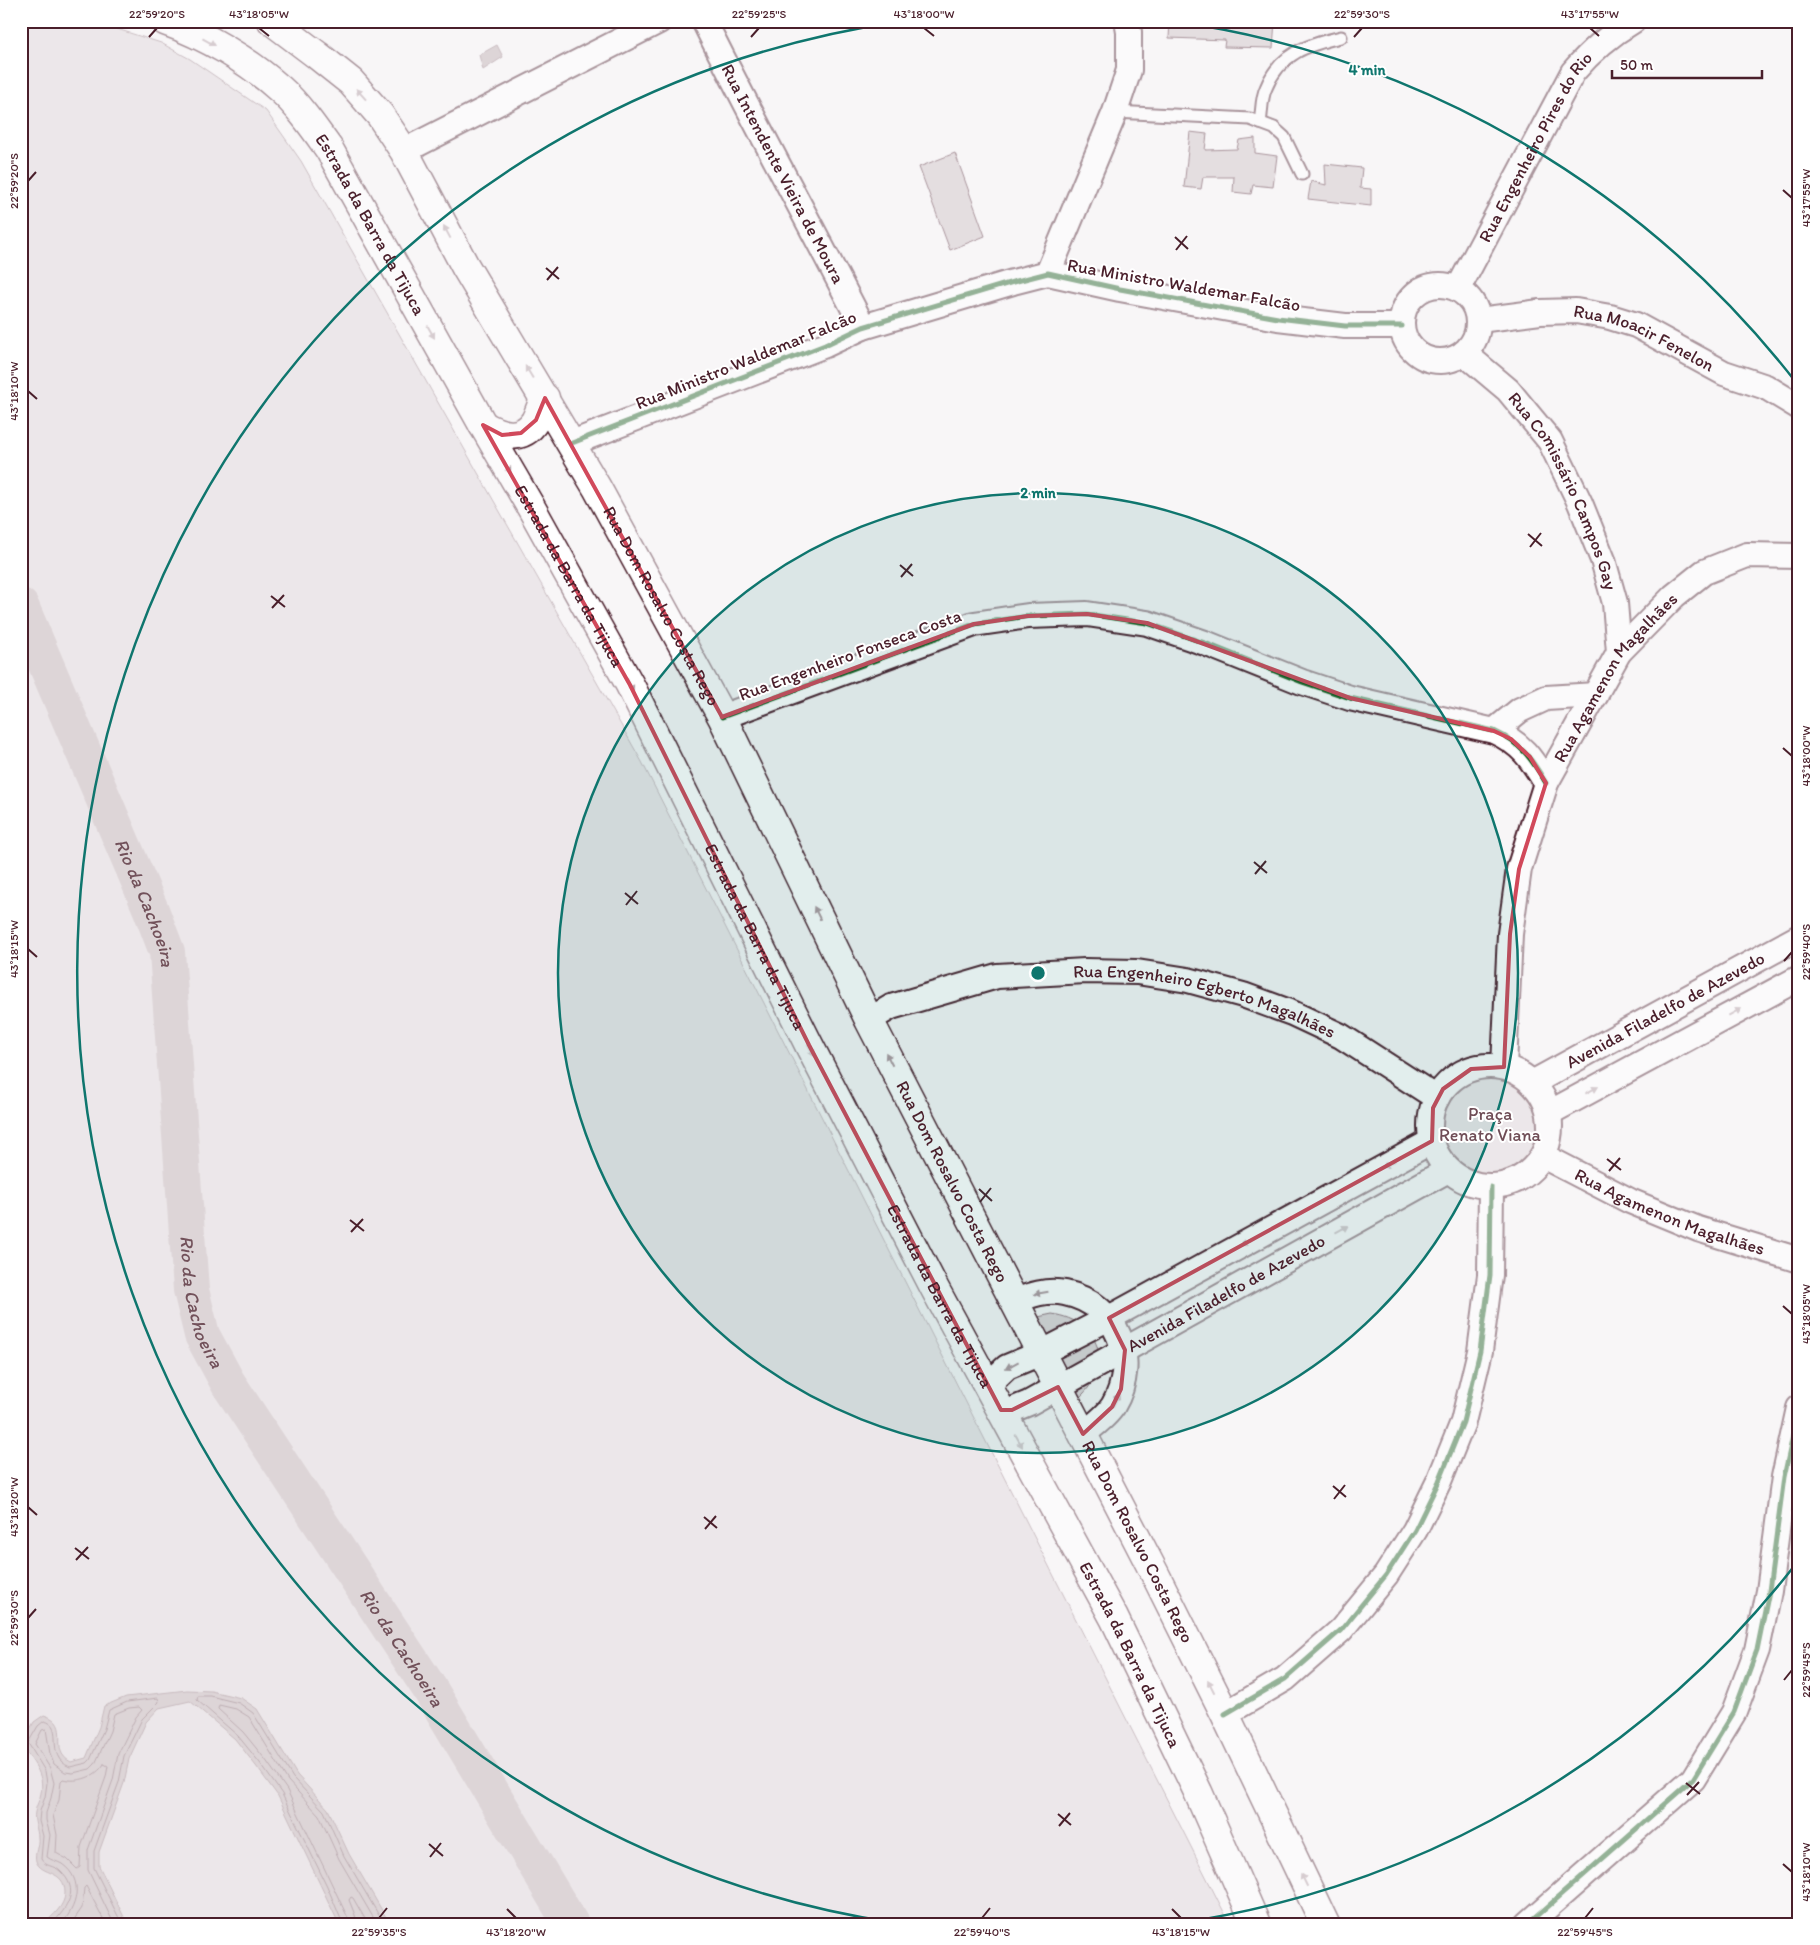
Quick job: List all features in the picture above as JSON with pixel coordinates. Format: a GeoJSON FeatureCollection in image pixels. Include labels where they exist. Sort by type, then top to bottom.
{"type":"FeatureCollection","features":[{"type":"Feature","properties":{"kind":"main road","name":"Estrada da Barra da Tijuca"},"geometry":{"type":"LineString","coordinates":[[164,21],[183,28],[244,61],[281,89],[306,116],[329,149],[482,425],[527,501],[630,685],[809,1046],[935,1289],[1114,1618],[1198,1792],[1256,1924]]}},
{"type":"Feature","properties":{"kind":"main road"},"geometry":{"type":"LineString","coordinates":[[272,21],[351,82],[380,115],[404,152],[465,266],[572,443]]}},
{"type":"Feature","properties":{"kind":"main road"},"geometry":{"type":"LineString","coordinates":[[482,425],[502,435],[512,436],[521,433],[530,428],[536,420],[545,398]]}},
{"type":"Feature","properties":{"kind":"main road","name":"Rua Dom Rosalvo Costa Rego"},"geometry":{"type":"LineString","coordinates":[[572,443],[722,717],[869,1020],[1156,1576],[1225,1714],[1325,1924]]}},
{"type":"Feature","properties":{"kind":"street"},"geometry":{"type":"LineString","coordinates":[[404,152],[659,21]]}},
{"type":"Feature","properties":{"kind":"street","name":"Rua Intendente Vieira de Moura"},"geometry":{"type":"LineString","coordinates":[[704,21],[753,120],[807,218],[863,327]]}},
{"type":"Feature","properties":{"kind":"street"},"geometry":{"type":"LineString","coordinates":[[1048,273],[1116,112],[1129,70],[1130,32],[1127,21]]}},
{"type":"Feature","properties":{"kind":"street","name":"Rua Engenheiro Pires do Rio"},"geometry":{"type":"LineString","coordinates":[[1458,289],[1573,72],[1590,52],[1614,32],[1632,21]]}},
{"type":"Feature","properties":{"kind":"street","name":"Rua Ministro Waldemar Falcão"},"geometry":{"type":"LineString","coordinates":[[572,443],[826,345],[863,327],[1048,273],[1120,289],[1278,318],[1345,326],[1402,326]]}},
{"type":"Feature","properties":{"kind":"street"},"geometry":{"type":"LineString","coordinates":[[1436,285],[1448,285],[1469,297],[1476,308],[1479,320],[1472,344],[1464,353],[1448,360],[1430,360],[1419,356],[1404,338],[1402,326],[1403,314],[1407,303],[1414,294],[1424,288],[1436,285]]}},
{"type":"Feature","properties":{"kind":"street","name":"Rua Moacir Fenelon"},"geometry":{"type":"LineString","coordinates":[[1479,320],[1540,312],[1576,311],[1610,316],[1636,325],[1724,373],[1766,387],[1799,407]]}},
{"type":"Feature","properties":{"kind":"street","name":"Rua Comissário Campos Gay"},"geometry":{"type":"LineString","coordinates":[[1464,353],[1508,390],[1550,441],[1580,502],[1603,560],[1614,603],[1619,652]]}},
{"type":"Feature","properties":{"kind":"street"},"geometry":{"type":"LineString","coordinates":[[1766,387],[1799,386]]}},
{"type":"Feature","properties":{"kind":"street","name":"Rua Agamenon Magalhães"},"geometry":{"type":"LineString","coordinates":[[1504,1067],[1510,934],[1519,869],[1546,783],[1619,652],[1674,596],[1704,572],[1747,555],[1799,556]]}},
{"type":"Feature","properties":{"kind":"street","name":"Rua Engenheiro Fonseca Costa"},"geometry":{"type":"LineString","coordinates":[[722,717],[974,624],[1028,616],[1088,614],[1147,623],[1205,643],[1302,682],[1350,698],[1494,731],[1511,739],[1530,757],[1546,783]]}},
{"type":"Feature","properties":{"kind":"street"},"geometry":{"type":"LineString","coordinates":[[1494,731],[1520,710],[1546,698],[1596,695]]}},
{"type":"Feature","properties":{"kind":"street","name":"Avenida Filadelfo de Azevedo"},"geometry":{"type":"LineString","coordinates":[[1532,1082],[1799,937]]}},
{"type":"Feature","properties":{"kind":"street","name":"Rua Engenheiro Egberto Magalhães"},"geometry":{"type":"LineString","coordinates":[[869,1020],[891,1007],[997,976],[1085,971],[1137,972],[1188,980],[1243,995],[1292,1013],[1341,1036],[1437,1098]]}},
{"type":"Feature","properties":{"kind":"street","name":"Avenida Filadelfo de Azevedo"},"geometry":{"type":"LineString","coordinates":[[1550,1113],[1799,978]]}},
{"type":"Feature","properties":{"kind":"street"},"geometry":{"type":"LineString","coordinates":[[1481,1066],[1504,1067],[1524,1076],[1532,1082],[1546,1102],[1550,1113],[1550,1135],[1543,1156],[1537,1165],[1521,1178],[1507,1184],[1491,1187],[1464,1181],[1448,1170],[1438,1157],[1432,1141],[1431,1119],[1437,1098],[1451,1081],[1465,1072],[1481,1066]]}},
{"type":"Feature","properties":{"kind":"street","name":"Avenida Filadelfo de Azevedo"},"geometry":{"type":"LineString","coordinates":[[988,1385],[1007,1367],[1041,1353],[1109,1318],[1432,1141]]}},
{"type":"Feature","properties":{"kind":"street","name":"Rua Agamenon Magalhães"},"geometry":{"type":"LineString","coordinates":[[1543,1156],[1630,1201],[1698,1229],[1799,1260]]}},
{"type":"Feature","properties":{"kind":"street","name":"Avenida Filadelfo de Azevedo"},"geometry":{"type":"LineString","coordinates":[[1001,1410],[1012,1410],[1022,1406],[1058,1387],[1448,1170]]}},
{"type":"Feature","properties":{"kind":"street"},"geometry":{"type":"LineString","coordinates":[[1225,1714],[1285,1679],[1341,1630],[1386,1575],[1419,1522],[1439,1481],[1463,1422],[1480,1351],[1490,1275],[1491,1187]]}},
{"type":"Feature","properties":{"kind":"street"},"geometry":{"type":"LineString","coordinates":[[1013,1302],[1030,1295],[1064,1292],[1096,1306],[1109,1318],[1115,1328],[1124,1350],[1125,1370],[1121,1389],[1112,1407],[1083,1434]]}},
{"type":"Feature","properties":{"kind":"street"},"geometry":{"type":"LineString","coordinates":[[1528,1924],[1693,1779],[1734,1712],[1757,1650],[1769,1591],[1784,1477],[1799,1408]]}},
{"type":"Feature","properties":{"kind":"lane"},"geometry":{"type":"LineString","coordinates":[[1260,123],[1265,88],[1290,55],[1315,43],[1341,38]]}},
{"type":"Feature","properties":{"kind":"lane"},"geometry":{"type":"LineString","coordinates":[[1116,112],[1250,119],[1274,128],[1284,137],[1302,174]]}},
{"type":"Feature","properties":{"kind":"highlighted area"},"geometry":{"type":"Polygon","coordinates":[[[545,398],[722,717],[974,624],[1028,616],[1087,614],[1147,623],[1350,698],[1494,731],[1511,739],[1530,757],[1546,783],[1519,869],[1510,934],[1504,1067],[1471,1069],[1443,1089],[1433,1108],[1432,1141],[1109,1318],[1125,1350],[1121,1389],[1112,1407],[1083,1434],[1058,1387],[1012,1410],[1001,1410],[809,1045],[630,685],[483,425],[502,435],[521,433],[536,420],[545,398]]]}},
{"type":"Feature","properties":{"kind":"green space"},"geometry":{"type":"Polygon","coordinates":[[[21,21],[92,21],[161,43],[190,59],[266,111],[301,161],[642,762],[1230,1924],[21,1924],[21,21]]]}},
{"type":"Feature","properties":{"kind":"green space","name":"Praça Renato Viana"},"geometry":{"type":"Polygon","coordinates":[[[1490,1074],[1509,1077],[1526,1088],[1537,1105],[1540,1124],[1537,1143],[1526,1160],[1509,1171],[1490,1174],[1471,1171],[1454,1160],[1443,1143],[1440,1124],[1443,1105],[1454,1088],[1471,1077],[1490,1074]]]}},
{"type":"Feature","properties":{"kind":"green space"},"geometry":{"type":"Polygon","coordinates":[[[1052,1314],[1068,1318],[1082,1325],[1091,1335],[1097,1346],[1099,1359],[1097,1372],[1090,1385],[1079,1398],[1038,1317],[1052,1314]]]}},
{"type":"Feature","properties":{"kind":"water"},"geometry":{"type":"Polygon","coordinates":[[[497,45],[503,57],[483,70],[479,55],[497,45]]]}},
{"type":"Feature","properties":{"kind":"water"},"geometry":{"type":"Polygon","coordinates":[[[187,1690],[211,1691],[241,1698],[257,1709],[297,1775],[328,1809],[349,1854],[390,1924],[339,1924],[278,1796],[235,1739],[190,1701],[159,1708],[146,1722],[129,1759],[124,1783],[99,1852],[99,1866],[124,1917],[125,1924],[44,1924],[61,1906],[65,1893],[61,1880],[39,1866],[36,1861],[38,1835],[35,1815],[42,1786],[37,1768],[21,1745],[34,1722],[44,1715],[53,1719],[58,1724],[61,1751],[64,1757],[71,1762],[86,1758],[99,1727],[104,1706],[126,1697],[187,1690]]]}},
{"type":"Feature","properties":{"kind":"building"},"geometry":{"type":"Polygon","coordinates":[[[1170,21],[1275,21],[1273,48],[1224,47],[1225,40],[1169,38],[1170,21]]]}},
{"type":"Feature","properties":{"kind":"building"},"geometry":{"type":"Polygon","coordinates":[[[1190,132],[1207,134],[1205,150],[1237,149],[1239,140],[1255,138],[1255,153],[1277,156],[1273,187],[1253,185],[1251,194],[1233,192],[1234,177],[1203,177],[1201,189],[1184,187],[1190,132]]]}},
{"type":"Feature","properties":{"kind":"building"},"geometry":{"type":"Polygon","coordinates":[[[955,153],[985,236],[950,250],[919,167],[955,153]]]}},
{"type":"Feature","properties":{"kind":"building"},"geometry":{"type":"Polygon","coordinates":[[[1325,164],[1362,168],[1360,188],[1371,189],[1371,206],[1308,199],[1311,181],[1326,185],[1325,164]]]}},
{"type":"Feature","properties":{"kind":"waterway","name":"Rio da Cachoeira"},"geometry":{"type":"LineString","coordinates":[[21,606],[151,910],[167,952],[191,1290],[202,1335],[228,1383],[428,1686],[571,1924]]}},
{"type":"Feature","properties":{"kind":"cycle path"},"geometry":{"type":"LineString","coordinates":[[572,443],[825,345],[863,327],[1048,273],[1120,289],[1278,318],[1345,326],[1402,326]]}},
{"type":"Feature","properties":{"kind":"cycle path"},"geometry":{"type":"LineString","coordinates":[[722,717],[974,624],[1028,616],[1087,614],[1147,623],[1205,643],[1302,682],[1350,698],[1494,731],[1512,741],[1525,752],[1546,783]]}},
{"type":"Feature","properties":{"kind":"cycle path"},"geometry":{"type":"LineString","coordinates":[[1225,1714],[1285,1679],[1341,1630],[1386,1575],[1415,1530],[1439,1481],[1463,1422],[1480,1351],[1490,1275],[1491,1187]]}},
{"type":"Feature","properties":{"kind":"cycle path"},"geometry":{"type":"LineString","coordinates":[[1528,1924],[1693,1779],[1734,1712],[1757,1650],[1769,1591],[1784,1477],[1799,1408]]}}]}
